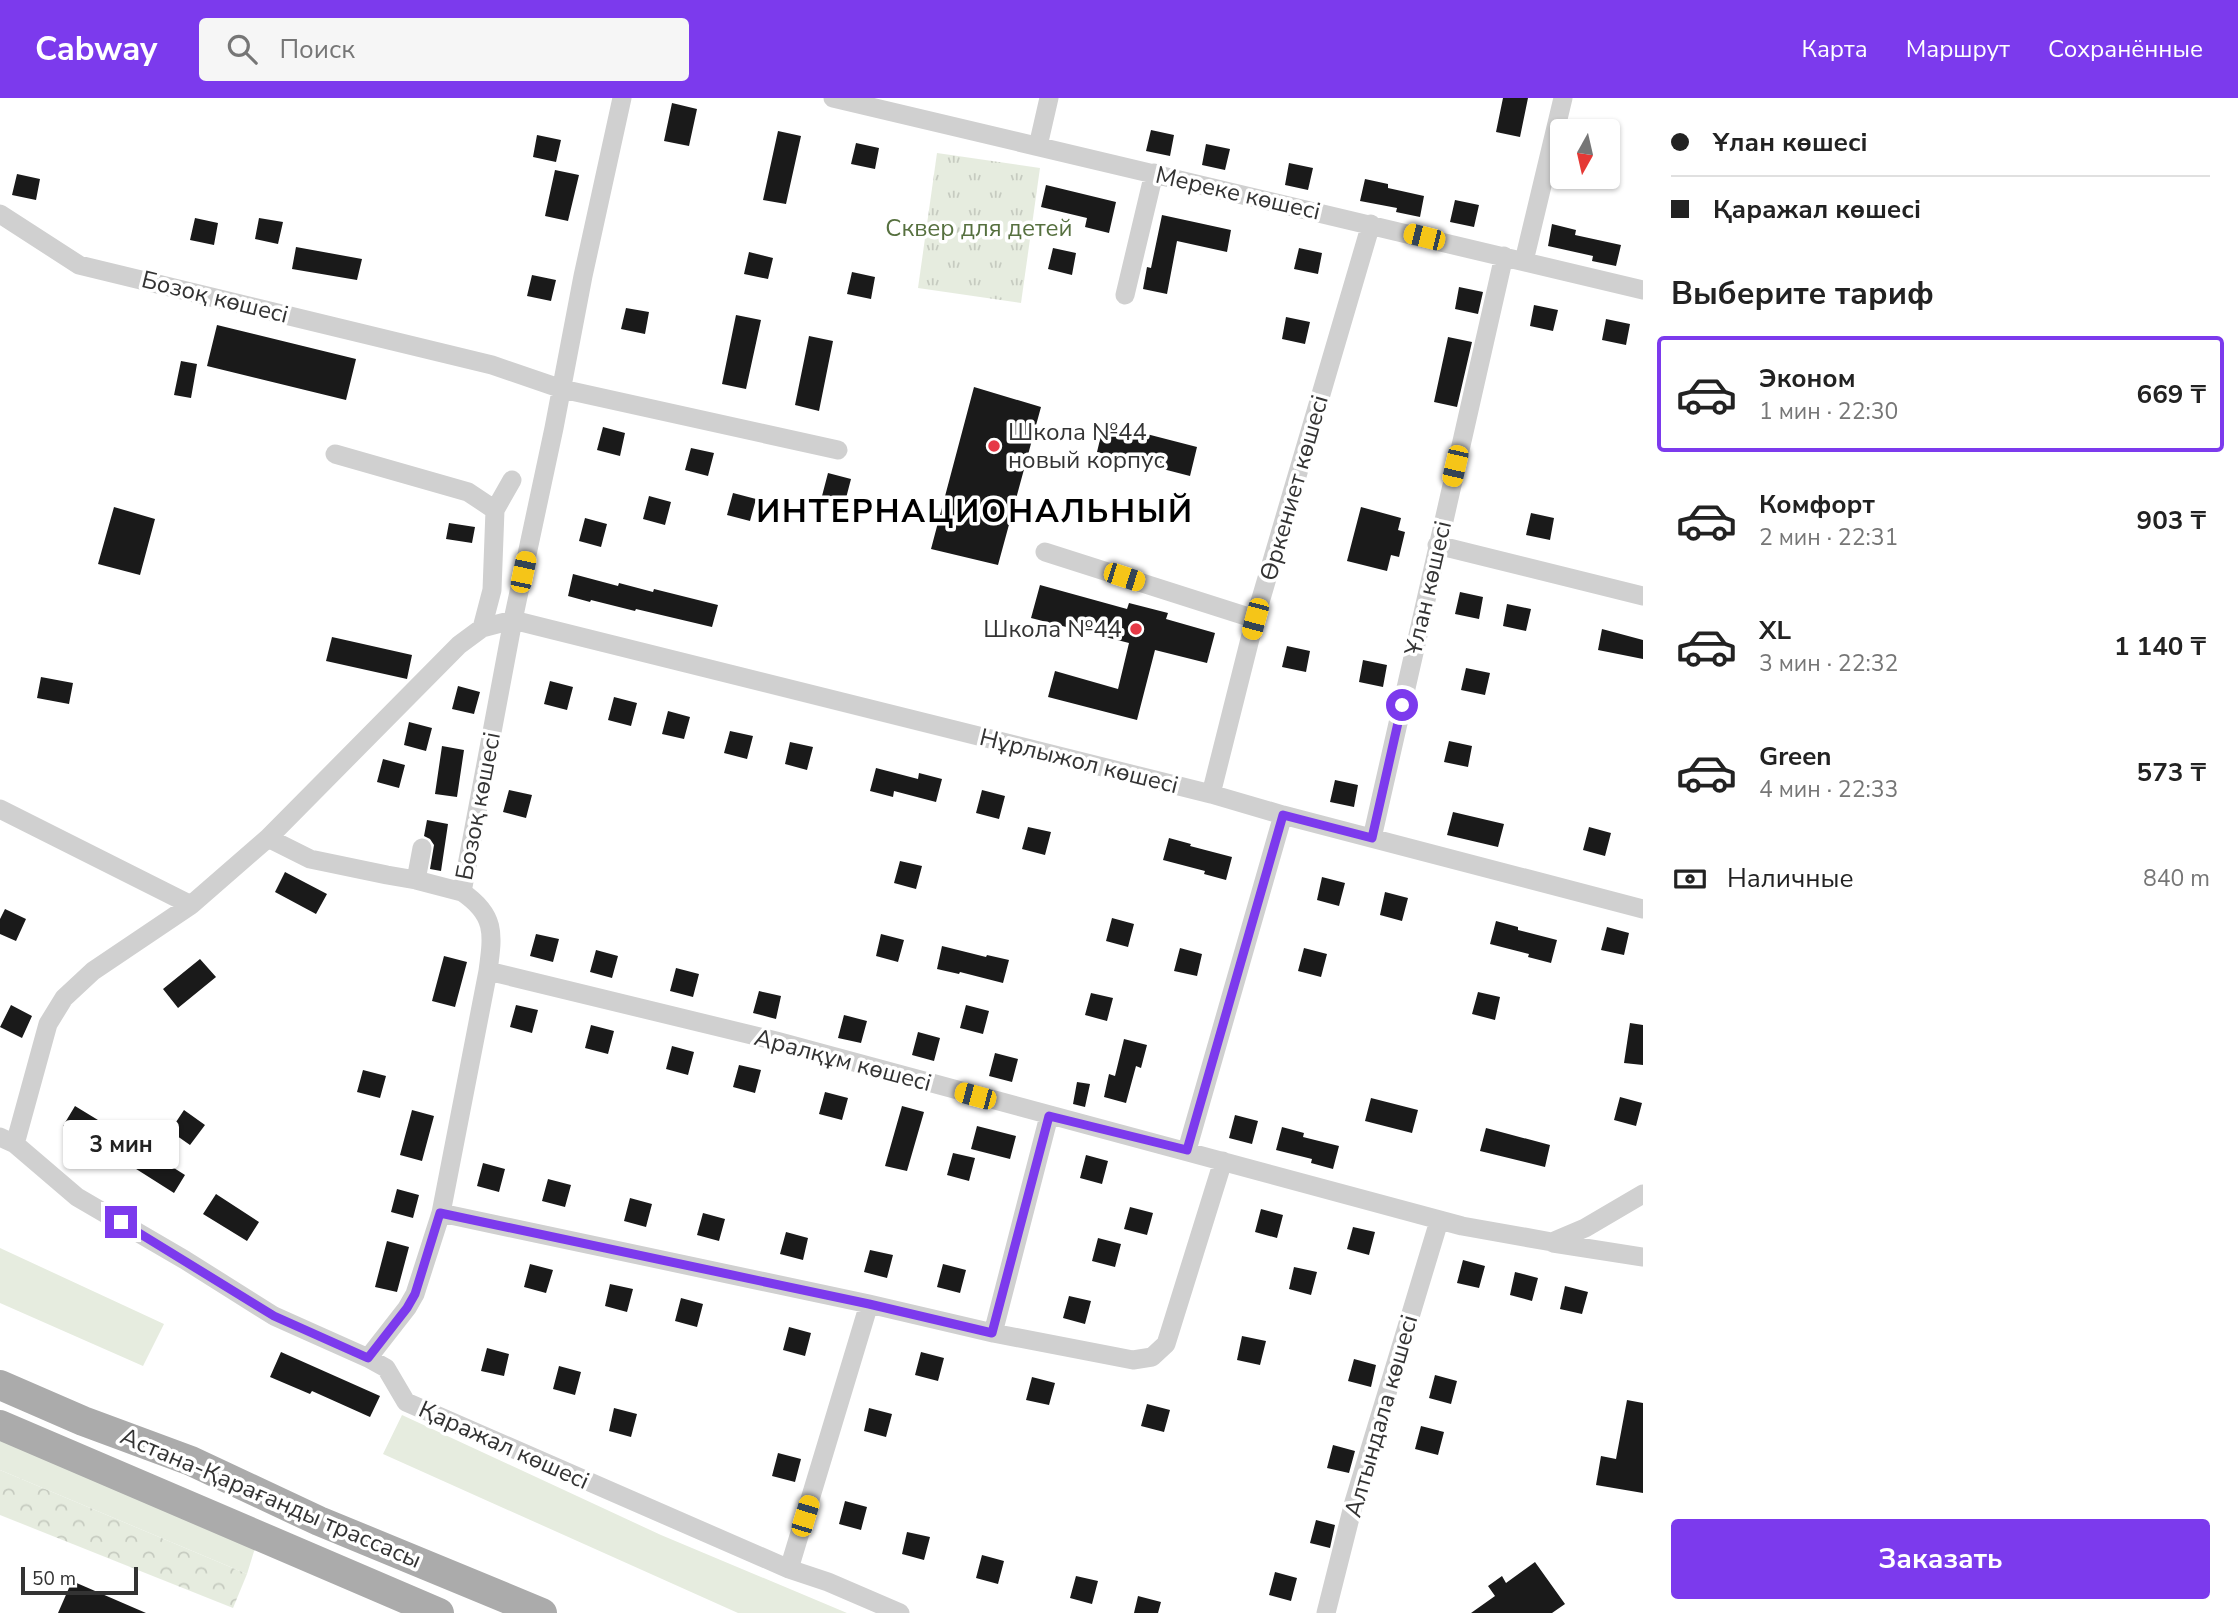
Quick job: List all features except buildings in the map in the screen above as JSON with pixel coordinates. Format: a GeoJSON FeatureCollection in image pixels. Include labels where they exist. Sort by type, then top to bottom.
{"type":"FeatureCollection","features":[{"type":"Feature","properties":{"kind":"main road","name":"Астана-Қарағанды трассасы"},"geometry":{"type":"LineString","coordinates":[[0,1385],[83,1421],[191,1461],[319,1521],[542,1613]]}},
{"type":"Feature","properties":{"kind":"main road","name":"Астана-Қарағанды трассасы"},"geometry":{"type":"LineString","coordinates":[[0,1424],[439,1613]]}},
{"type":"Feature","properties":{"kind":"street","name":"Бозоқ көшесі"},"geometry":{"type":"LineString","coordinates":[[368,1358],[415,1294],[440,1213],[493,934],[486,914],[462,892],[513,620],[622,98]]}},
{"type":"Feature","properties":{"kind":"street","name":"Мереке көшесі"},"geometry":{"type":"LineString","coordinates":[[833,98],[1643,290]]}},
{"type":"Feature","properties":{"kind":"street"},"geometry":{"type":"LineString","coordinates":[[1038,146],[1049,98]]}},
{"type":"Feature","properties":{"kind":"street"},"geometry":{"type":"LineString","coordinates":[[1524,261],[1563,98]]}},
{"type":"Feature","properties":{"kind":"street"},"geometry":{"type":"LineString","coordinates":[[1125,295],[1154,173]]}},
{"type":"Feature","properties":{"kind":"street","name":"Бозоқ көшесі"},"geometry":{"type":"LineString","coordinates":[[0,214],[79,265],[492,365],[562,389],[838,450]]}},
{"type":"Feature","properties":{"kind":"street","name":"Өркениет көшесі"},"geometry":{"type":"LineString","coordinates":[[1211,794],[1255,619],[1371,224]]}},
{"type":"Feature","properties":{"kind":"street","name":"Ұлан көшесі"},"geometry":{"type":"LineString","coordinates":[[1372,838],[1504,256]]}},
{"type":"Feature","properties":{"kind":"street"},"geometry":{"type":"LineString","coordinates":[[335,454],[468,492],[495,510]]}},
{"type":"Feature","properties":{"kind":"street"},"geometry":{"type":"LineString","coordinates":[[482,628],[492,590],[495,510],[512,480]]}},
{"type":"Feature","properties":{"kind":"street"},"geometry":{"type":"LineString","coordinates":[[1437,545],[1643,596]]}},
{"type":"Feature","properties":{"kind":"street"},"geometry":{"type":"LineString","coordinates":[[1045,552],[1255,619]]}},
{"type":"Feature","properties":{"kind":"street"},"geometry":{"type":"LineString","coordinates":[[7,1141],[48,1024],[64,998],[93,971],[191,905],[268,838],[459,645],[482,628],[513,620]]}},
{"type":"Feature","properties":{"kind":"street","name":"Нұрлыжол көшесі"},"geometry":{"type":"LineString","coordinates":[[513,620],[1211,794],[1643,909]]}},
{"type":"Feature","properties":{"kind":"street"},"geometry":{"type":"LineString","coordinates":[[0,809],[191,905]]}},
{"type":"Feature","properties":{"kind":"street"},"geometry":{"type":"LineString","coordinates":[[1187,1150],[1283,815]]}},
{"type":"Feature","properties":{"kind":"street"},"geometry":{"type":"LineString","coordinates":[[268,838],[310,859],[462,892]]}},
{"type":"Feature","properties":{"kind":"street"},"geometry":{"type":"LineString","coordinates":[[416,880],[422,848]]}},
{"type":"Feature","properties":{"kind":"street","name":"Аралқұм көшесі"},"geometry":{"type":"LineString","coordinates":[[488,971],[776,1041],[1049,1116],[1187,1150],[1439,1221],[1643,1257]]}},
{"type":"Feature","properties":{"kind":"street"},"geometry":{"type":"LineString","coordinates":[[992,1333],[1049,1116]]}},
{"type":"Feature","properties":{"kind":"street","name":"Қаражал көшесі"},"geometry":{"type":"LineString","coordinates":[[7,1141],[77,1196],[274,1316],[386,1368],[406,1402],[789,1569],[828,1582],[900,1613]]}},
{"type":"Feature","properties":{"kind":"street"},"geometry":{"type":"LineString","coordinates":[[440,1213],[869,1304],[992,1333],[1133,1360],[1152,1357],[1166,1344],[1223,1161]]}},
{"type":"Feature","properties":{"kind":"street"},"geometry":{"type":"LineString","coordinates":[[1552,1242],[1585,1228],[1643,1194]]}},
{"type":"Feature","properties":{"kind":"street","name":"Алтындала көшесі"},"geometry":{"type":"LineString","coordinates":[[1326,1613],[1354,1502],[1439,1221]]}},
{"type":"Feature","properties":{"kind":"street"},"geometry":{"type":"LineString","coordinates":[[789,1569],[869,1304]]}},
{"type":"Feature","properties":{"kind":"green space","name":"Сквер для детей"},"geometry":{"type":"Polygon","coordinates":[[[937,153],[1040,168],[1021,303],[918,288],[937,153]]]}},
{"type":"Feature","properties":{"kind":"green space"},"geometry":{"type":"Polygon","coordinates":[[[0,1248],[164,1324],[143,1366],[0,1303],[0,1248]]]}},
{"type":"Feature","properties":{"kind":"green space"},"geometry":{"type":"Polygon","coordinates":[[[402,1415],[661,1535],[847,1613],[738,1613],[383,1454],[402,1415]]]}},
{"type":"Feature","properties":{"kind":"green space"},"geometry":{"type":"Polygon","coordinates":[[[0,1438],[255,1548],[247,1574],[0,1470],[0,1438]]]}},
{"type":"Feature","properties":{"kind":"green space"},"geometry":{"type":"Polygon","coordinates":[[[0,1470],[247,1574],[233,1608],[0,1515],[0,1470]]]}},
{"type":"Feature","properties":{"kind":"place","name":"Школа №44 новый корпус"},"geometry":{"type":"Point","coordinates":[994,446]}},
{"type":"Feature","properties":{"kind":"place","name":"Школа №44"},"geometry":{"type":"Point","coordinates":[1136,629]}},
{"type":"Feature","properties":{"kind":"district","name":"ИНТЕРНАЦИОНАЛЬНЫЙ"},"geometry":{"type":"Point","coordinates":[975,511]}},
{"type":"Feature","properties":{"kind":"route"},"geometry":{"type":"LineString","coordinates":[[121,1222],[274,1316],[368,1358],[415,1294],[440,1213],[869,1304],[992,1333],[1049,1116],[1187,1150],[1283,815],[1372,838],[1402,705]]}}]}
